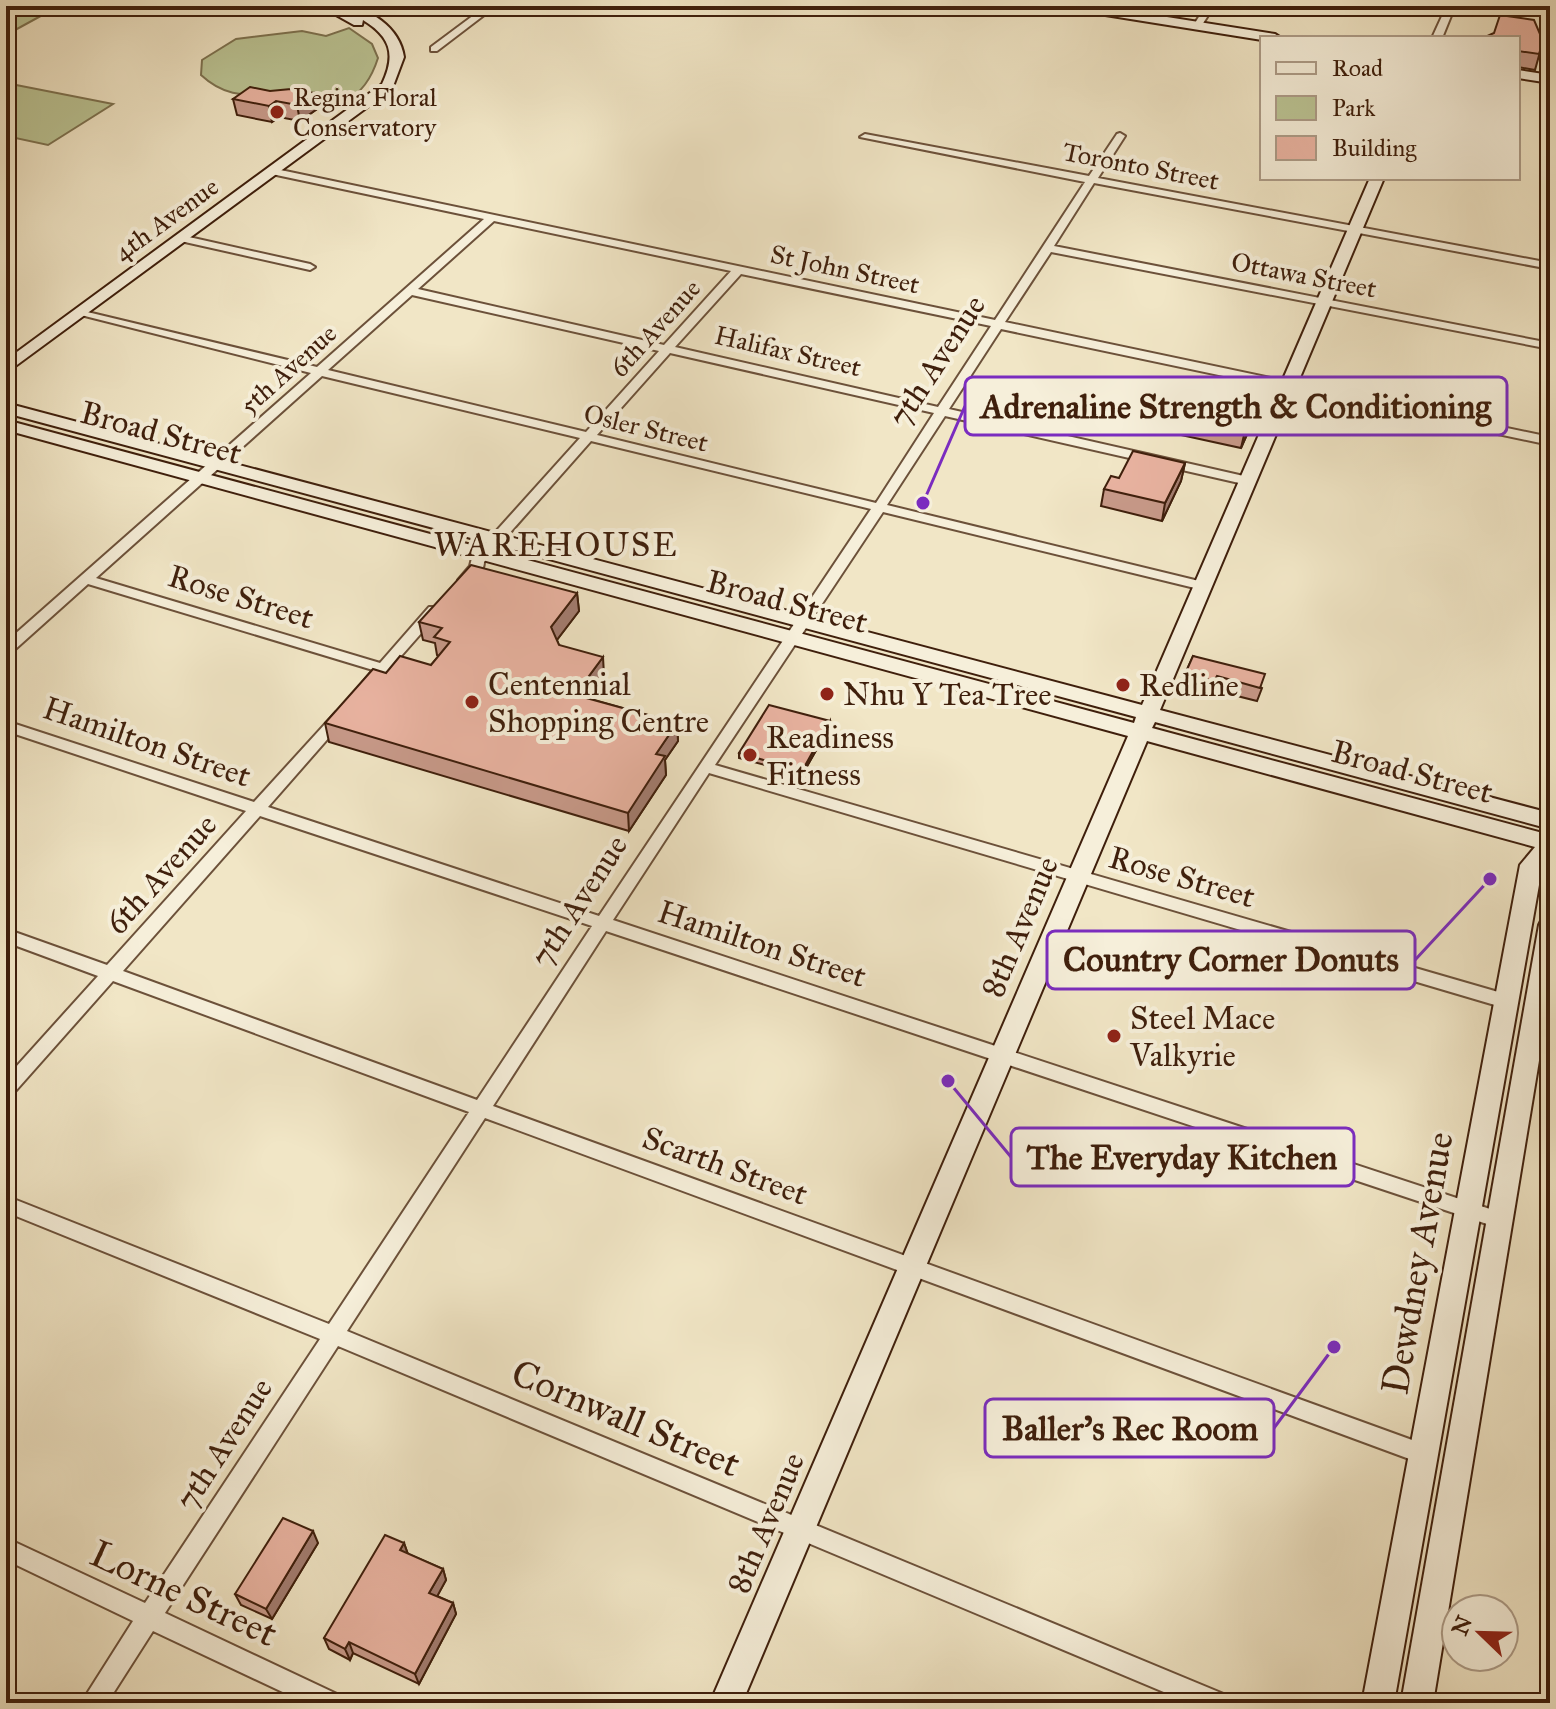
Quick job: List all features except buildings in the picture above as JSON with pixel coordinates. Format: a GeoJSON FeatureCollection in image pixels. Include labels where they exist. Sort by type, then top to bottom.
{"type":"FeatureCollection","features":[{"type":"Feature","properties":{"kind":"main road"},"geometry":{"type":"LineString","coordinates":[[326,6],[373,31],[385,50],[380,79],[354,108]]}},
{"type":"Feature","properties":{"kind":"main road"},"geometry":{"type":"LineString","coordinates":[[347,6],[382,26],[392,36],[399,51],[398,63],[387,86],[354,108]]}},
{"type":"Feature","properties":{"kind":"main road"},"geometry":{"type":"LineString","coordinates":[[1074,6],[1262,36]]}},
{"type":"Feature","properties":{"kind":"main road"},"geometry":{"type":"LineString","coordinates":[[1520,77],[1550,82]]}},
{"type":"Feature","properties":{"kind":"main road","name":"4th Avenue"},"geometry":{"type":"LineString","coordinates":[[6,368],[354,108]]}},
{"type":"Feature","properties":{"kind":"main road","name":"8th Avenue"},"geometry":{"type":"LineString","coordinates":[[726,1703],[1376,180]]}},
{"type":"Feature","properties":{"kind":"main road","name":"Broad Street"},"geometry":{"type":"LineString","coordinates":[[6,408],[218,463],[486,551]]}},
{"type":"Feature","properties":{"kind":"main road","name":"Broad Street"},"geometry":{"type":"LineString","coordinates":[[6,425],[486,551],[799,629],[1550,829]]}},
{"type":"Feature","properties":{"kind":"main road","name":"Dewdney Avenue"},"geometry":{"type":"LineString","coordinates":[[1378,1703],[1531,865],[1550,829]]}},
{"type":"Feature","properties":{"kind":"main road"},"geometry":{"type":"LineString","coordinates":[[1417,1703],[1550,925]]}},
{"type":"Feature","properties":{"kind":"street"},"geometry":{"type":"LineString","coordinates":[[434,49],[492,6]]}},
{"type":"Feature","properties":{"kind":"street"},"geometry":{"type":"LineString","coordinates":[[1197,26],[1210,6]]}},
{"type":"Feature","properties":{"kind":"street"},"geometry":{"type":"LineString","coordinates":[[1408,6],[1450,9],[1438,36]]}},
{"type":"Feature","properties":{"kind":"street","name":"7th Avenue"},"geometry":{"type":"LineString","coordinates":[[93,1703],[705,767],[942,412],[1120,136]]}},
{"type":"Feature","properties":{"kind":"street","name":"Toronto Street"},"geometry":{"type":"LineString","coordinates":[[865,137],[1550,266]]}},
{"type":"Feature","properties":{"kind":"street","name":"St John Street"},"geometry":{"type":"LineString","coordinates":[[271,171],[1550,441]]}},
{"type":"Feature","properties":{"kind":"street","name":"5th Avenue"},"geometry":{"type":"LineString","coordinates":[[6,650],[492,218]]}},
{"type":"Feature","properties":{"kind":"street"},"geometry":{"type":"LineString","coordinates":[[180,238],[310,267]]}},
{"type":"Feature","properties":{"kind":"street","name":"Ottawa Street"},"geometry":{"type":"LineString","coordinates":[[1049,248],[1550,346]]}},
{"type":"Feature","properties":{"kind":"street","name":"6th Avenue"},"geometry":{"type":"LineString","coordinates":[[486,551],[739,269]]}},
{"type":"Feature","properties":{"kind":"street","name":"Halifax Street"},"geometry":{"type":"LineString","coordinates":[[411,291],[1248,481]]}},
{"type":"Feature","properties":{"kind":"street","name":"Osler Street"},"geometry":{"type":"LineString","coordinates":[[79,313],[1203,586]]}},
{"type":"Feature","properties":{"kind":"street","name":"Rose Street"},"geometry":{"type":"LineString","coordinates":[[85,579],[382,668]]}},
{"type":"Feature","properties":{"kind":"street","name":"6th Avenue"},"geometry":{"type":"LineString","coordinates":[[6,1090],[444,598]]}},
{"type":"Feature","properties":{"kind":"street","name":"Hamilton Street"},"geometry":{"type":"LineString","coordinates":[[6,726],[255,811],[1003,1054],[1499,1220]]}},
{"type":"Feature","properties":{"kind":"street","name":"Rose Street"},"geometry":{"type":"LineString","coordinates":[[705,767],[1505,1001]]}},
{"type":"Feature","properties":{"kind":"street","name":"Scarth Street"},"geometry":{"type":"LineString","coordinates":[[6,935],[1423,1454]]}},
{"type":"Feature","properties":{"kind":"street","name":"Cornwall Street"},"geometry":{"type":"LineString","coordinates":[[6,1204],[333,1335],[1218,1703]]}},
{"type":"Feature","properties":{"kind":"street","name":"Lorne Street"},"geometry":{"type":"LineString","coordinates":[[6,1549],[331,1703]]}},
{"type":"Feature","properties":{"kind":"green space"},"geometry":{"type":"Polygon","coordinates":[[[6,6],[59,6],[6,35],[6,6]]]}},
{"type":"Feature","properties":{"kind":"green space"},"geometry":{"type":"Polygon","coordinates":[[[349,28],[372,44],[378,58],[365,84],[343,105],[298,96],[233,93],[212,84],[201,75],[202,60],[236,39],[302,31],[326,36],[349,28]]]}},
{"type":"Feature","properties":{"kind":"green space"},"geometry":{"type":"Polygon","coordinates":[[[6,83],[113,104],[48,145],[6,136],[6,83]]]}},
{"type":"Feature","properties":{"kind":"waterway"},"geometry":{"type":"LineString","coordinates":[[6,20],[30,6]]}},
{"type":"Feature","properties":{"kind":"railway"},"geometry":{"type":"LineString","coordinates":[[1545,6],[1550,19]]}},
{"type":"Feature","properties":{"kind":"place","name":"Regina Floral Conservatory"},"geometry":{"type":"Point","coordinates":[277,112]}},
{"type":"Feature","properties":{"kind":"place","name":"Adrenaline Strength & Conditioning"},"geometry":{"type":"Point","coordinates":[923,503]}},
{"type":"Feature","properties":{"kind":"place","name":"Redline"},"geometry":{"type":"Point","coordinates":[1123,685]}},
{"type":"Feature","properties":{"kind":"place","name":"Nhu Y Tea Tree"},"geometry":{"type":"Point","coordinates":[827,694]}},
{"type":"Feature","properties":{"kind":"place","name":"Centennial Shopping Centre"},"geometry":{"type":"Point","coordinates":[472,702]}},
{"type":"Feature","properties":{"kind":"place","name":"Readiness Fitness"},"geometry":{"type":"Point","coordinates":[750,755]}},
{"type":"Feature","properties":{"kind":"place","name":"Country Corner Donuts"},"geometry":{"type":"Point","coordinates":[1490,879]}},
{"type":"Feature","properties":{"kind":"place","name":"Steel Mace Valkyrie"},"geometry":{"type":"Point","coordinates":[1114,1036]}},
{"type":"Feature","properties":{"kind":"place","name":"The Everyday Kitchen"},"geometry":{"type":"Point","coordinates":[948,1081]}},
{"type":"Feature","properties":{"kind":"place","name":"Baller's Rec Room"},"geometry":{"type":"Point","coordinates":[1334,1347]}},
{"type":"Feature","properties":{"kind":"district","name":"WAREHOUSE"},"geometry":{"type":"Point","coordinates":[556,544]}}]}
